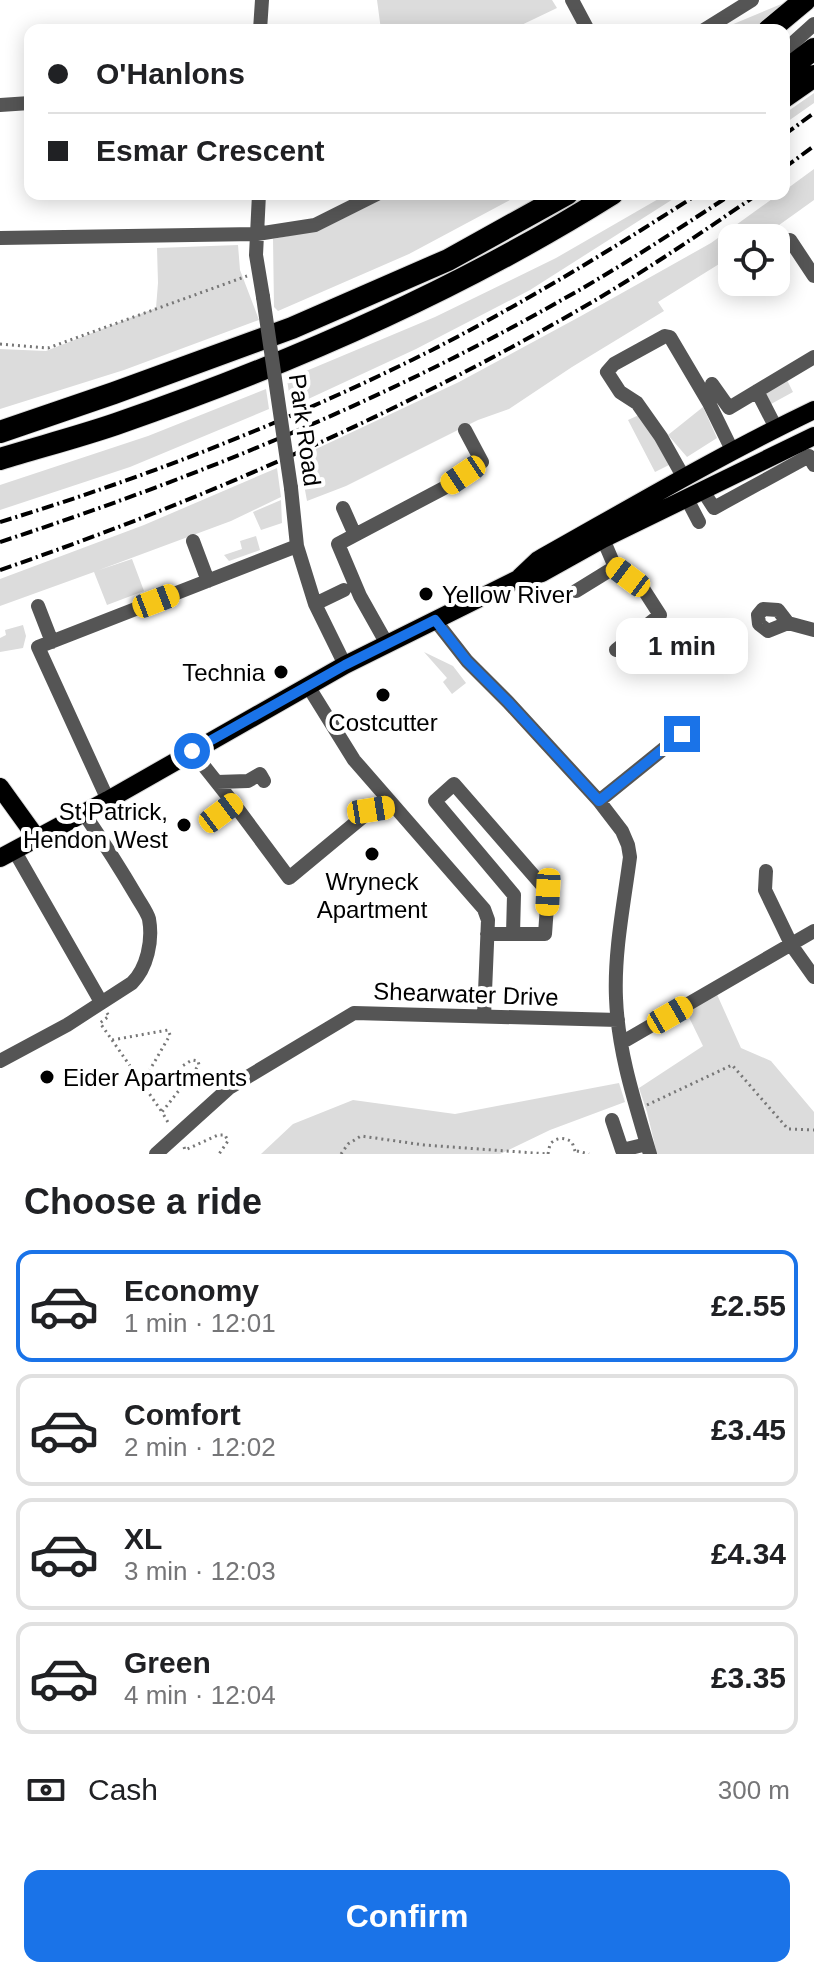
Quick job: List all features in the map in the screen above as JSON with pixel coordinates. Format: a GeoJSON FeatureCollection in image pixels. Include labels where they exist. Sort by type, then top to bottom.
{"type":"FeatureCollection","features":[{"type":"Feature","properties":{"kind":"highway"},"geometry":{"type":"LineString","coordinates":[[776,24],[805,0]]}},
{"type":"Feature","properties":{"kind":"highway"},"geometry":{"type":"LineString","coordinates":[[790,27],[814,5]]}},
{"type":"Feature","properties":{"kind":"highway"},"geometry":{"type":"LineString","coordinates":[[790,67],[814,49]]}},
{"type":"Feature","properties":{"kind":"highway"},"geometry":{"type":"LineString","coordinates":[[790,93],[814,76]]}},
{"type":"Feature","properties":{"kind":"highway"},"geometry":{"type":"LineString","coordinates":[[329,311],[535,200]]}},
{"type":"Feature","properties":{"kind":"highway"},"geometry":{"type":"LineString","coordinates":[[0,432],[279,333],[448,260],[556,200]]}},
{"type":"Feature","properties":{"kind":"highway"},"geometry":{"type":"LineString","coordinates":[[0,459],[115,424],[284,360],[460,279],[557,229],[603,200]]}},
{"type":"Feature","properties":{"kind":"main road"},"geometry":{"type":"LineString","coordinates":[[518,579],[538,560],[814,410]]}},
{"type":"Feature","properties":{"kind":"main road"},"geometry":{"type":"LineString","coordinates":[[7,854],[345,665],[518,579],[542,573],[603,539],[814,436]]}},
{"type":"Feature","properties":{"kind":"main road"},"geometry":{"type":"LineString","coordinates":[[0,787],[36,837]]}},
{"type":"Feature","properties":{"kind":"street"},"geometry":{"type":"LineString","coordinates":[[260,24],[262,0]]}},
{"type":"Feature","properties":{"kind":"street"},"geometry":{"type":"LineString","coordinates":[[572,0],[585,24]]}},
{"type":"Feature","properties":{"kind":"street"},"geometry":{"type":"LineString","coordinates":[[714,24],[752,0]]}},
{"type":"Feature","properties":{"kind":"street"},"geometry":{"type":"LineString","coordinates":[[790,46],[814,24]]}},
{"type":"Feature","properties":{"kind":"street"},"geometry":{"type":"LineString","coordinates":[[0,105],[24,103]]}},
{"type":"Feature","properties":{"kind":"street","name":"Park Road"},"geometry":{"type":"LineString","coordinates":[[259,200],[256,255],[297,546],[315,604],[345,665]]}},
{"type":"Feature","properties":{"kind":"street"},"geometry":{"type":"LineString","coordinates":[[0,238],[257,234],[315,225],[365,200]]}},
{"type":"Feature","properties":{"kind":"street"},"geometry":{"type":"LineString","coordinates":[[790,240],[814,276]]}},
{"type":"Feature","properties":{"kind":"street"},"geometry":{"type":"LineString","coordinates":[[684,478],[637,403],[620,392],[607,372],[614,364],[665,336],[670,337],[709,403],[733,452]]}},
{"type":"Feature","properties":{"kind":"street"},"geometry":{"type":"LineString","coordinates":[[712,384],[729,408],[814,357]]}},
{"type":"Feature","properties":{"kind":"street"},"geometry":{"type":"LineString","coordinates":[[757,391],[776,428]]}},
{"type":"Feature","properties":{"kind":"street"},"geometry":{"type":"LineString","coordinates":[[387,644],[360,596],[338,544],[444,488],[482,462],[465,430]]}},
{"type":"Feature","properties":{"kind":"street"},"geometry":{"type":"LineString","coordinates":[[695,495],[714,508],[809,456],[814,465]]}},
{"type":"Feature","properties":{"kind":"street"},"geometry":{"type":"LineString","coordinates":[[695,495],[699,522]]}},
{"type":"Feature","properties":{"kind":"street"},"geometry":{"type":"LineString","coordinates":[[343,508],[355,535]]}},
{"type":"Feature","properties":{"kind":"street"},"geometry":{"type":"LineString","coordinates":[[603,539],[615,567],[642,587],[660,615],[616,650]]}},
{"type":"Feature","properties":{"kind":"street"},"geometry":{"type":"LineString","coordinates":[[193,541],[208,581]]}},
{"type":"Feature","properties":{"kind":"street"},"geometry":{"type":"LineString","coordinates":[[108,800],[38,647],[297,546]]}},
{"type":"Feature","properties":{"kind":"street"},"geometry":{"type":"LineString","coordinates":[[576,591],[615,567]]}},
{"type":"Feature","properties":{"kind":"street"},"geometry":{"type":"LineString","coordinates":[[315,604],[344,590]]}},
{"type":"Feature","properties":{"kind":"street"},"geometry":{"type":"LineString","coordinates":[[38,606],[52,642]]}},
{"type":"Feature","properties":{"kind":"street"},"geometry":{"type":"LineString","coordinates":[[435,620],[467,661],[599,801],[622,831],[628,845],[630,857],[616,980],[618,1020],[637,1110],[649,1149],[622,1150],[612,1120]]}},
{"type":"Feature","properties":{"kind":"street"},"geometry":{"type":"LineString","coordinates":[[788,623],[814,630]]}},
{"type":"Feature","properties":{"kind":"street"},"geometry":{"type":"LineString","coordinates":[[308,686],[354,760],[484,909],[488,920],[484,1016]]}},
{"type":"Feature","properties":{"kind":"street"},"geometry":{"type":"LineString","coordinates":[[670,720],[692,747]]}},
{"type":"Feature","properties":{"kind":"street"},"geometry":{"type":"LineString","coordinates":[[599,801],[682,734]]}},
{"type":"Feature","properties":{"kind":"street"},"geometry":{"type":"LineString","coordinates":[[192,751],[289,878],[371,810],[393,807]]}},
{"type":"Feature","properties":{"kind":"street"},"geometry":{"type":"LineString","coordinates":[[217,782],[248,781],[260,774],[264,781]]}},
{"type":"Feature","properties":{"kind":"street"},"geometry":{"type":"LineString","coordinates":[[487,934],[513,934],[545,934],[548,892],[454,784],[435,801],[514,895],[513,934]]}},
{"type":"Feature","properties":{"kind":"street"},"geometry":{"type":"LineString","coordinates":[[208,823],[234,804]]}},
{"type":"Feature","properties":{"kind":"street"},"geometry":{"type":"LineString","coordinates":[[0,1061],[67,1025],[132,983],[146,961],[149,918],[115,858],[83,812]]}},
{"type":"Feature","properties":{"kind":"street"},"geometry":{"type":"LineString","coordinates":[[7,854],[101,1002]]}},
{"type":"Feature","properties":{"kind":"street"},"geometry":{"type":"LineString","coordinates":[[766,871],[765,890],[792,946],[814,977]]}},
{"type":"Feature","properties":{"kind":"street"},"geometry":{"type":"LineString","coordinates":[[621,1043],[814,931]]}},
{"type":"Feature","properties":{"kind":"street","name":"Shearwater Drive"},"geometry":{"type":"LineString","coordinates":[[156,1154],[229,1088],[354,1013],[618,1020]]}},
{"type":"Feature","properties":{"kind":"path"},"geometry":{"type":"LineString","coordinates":[[0,344],[48,348],[259,271]]}},
{"type":"Feature","properties":{"kind":"path"},"geometry":{"type":"LineString","coordinates":[[101,1002],[109,1016],[100,1023],[187,1152],[218,1135],[225,1135],[228,1141],[219,1154]]}},
{"type":"Feature","properties":{"kind":"path"},"geometry":{"type":"LineString","coordinates":[[112,1040],[168,1030],[170,1035],[144,1080],[148,1085],[192,1060],[198,1061],[199,1065],[162,1112]]}},
{"type":"Feature","properties":{"kind":"path"},"geometry":{"type":"LineString","coordinates":[[637,1110],[732,1065],[788,1129],[814,1130]]}},
{"type":"Feature","properties":{"kind":"path"},"geometry":{"type":"LineString","coordinates":[[341,1154],[348,1144],[361,1136],[424,1145],[548,1154],[550,1144],[563,1138],[572,1142],[577,1152],[589,1154]]}},
{"type":"Feature","properties":{"kind":"shaded area"},"geometry":{"type":"Polygon","coordinates":[[[377,0],[552,0],[557,8],[524,24],[380,24],[377,0]]]}},
{"type":"Feature","properties":{"kind":"shaded area"},"geometry":{"type":"Polygon","coordinates":[[[791,0],[762,24],[733,24],[791,0]]]}},
{"type":"Feature","properties":{"kind":"shaded area"},"geometry":{"type":"Polygon","coordinates":[[[814,93],[814,103],[790,120],[790,110],[814,93]]]}},
{"type":"Feature","properties":{"kind":"shaded area"},"geometry":{"type":"Polygon","coordinates":[[[814,169],[814,200],[781,224],[737,224],[771,200],[790,200],[790,187],[814,169]]]}},
{"type":"Feature","properties":{"kind":"shaded area"},"geometry":{"type":"Polygon","coordinates":[[[380,200],[510,200],[409,254],[278,311],[274,307],[273,239],[317,230],[380,200]]]}},
{"type":"Feature","properties":{"kind":"shaded area"},"geometry":{"type":"Polygon","coordinates":[[[657,200],[672,200],[530,290],[416,349],[291,407],[287,379],[435,317],[556,258],[657,200]]]}},
{"type":"Feature","properties":{"kind":"shaded area"},"geometry":{"type":"Polygon","coordinates":[[[718,238],[718,265],[658,302],[664,311],[509,409],[478,420],[346,486],[307,501],[299,457],[459,382],[718,238]]]}},
{"type":"Feature","properties":{"kind":"shaded area"},"geometry":{"type":"Polygon","coordinates":[[[238,245],[240,270],[259,320],[124,370],[0,409],[0,349],[46,351],[156,308],[157,248],[238,245]]]}},
{"type":"Feature","properties":{"kind":"shaded area"},"geometry":{"type":"Polygon","coordinates":[[[787,380],[793,392],[771,404],[765,393],[787,380]]]}},
{"type":"Feature","properties":{"kind":"shaded area"},"geometry":{"type":"Polygon","coordinates":[[[266,389],[269,409],[130,467],[0,510],[0,485],[148,436],[266,389]]]}},
{"type":"Feature","properties":{"kind":"shaded area"},"geometry":{"type":"Polygon","coordinates":[[[703,407],[717,438],[687,457],[668,435],[703,407]]]}},
{"type":"Feature","properties":{"kind":"shaded area"},"geometry":{"type":"Polygon","coordinates":[[[639,415],[662,445],[669,465],[655,472],[628,420],[639,415]]]}},
{"type":"Feature","properties":{"kind":"shaded area"},"geometry":{"type":"Polygon","coordinates":[[[277,468],[281,497],[231,521],[99,570],[132,559],[144,591],[107,605],[94,572],[0,606],[0,579],[144,525],[277,468]]]}},
{"type":"Feature","properties":{"kind":"shaded area"},"geometry":{"type":"Polygon","coordinates":[[[281,500],[282,523],[261,530],[253,512],[281,500]]]}},
{"type":"Feature","properties":{"kind":"shaded area"},"geometry":{"type":"Polygon","coordinates":[[[256,536],[260,550],[229,561],[224,555],[242,549],[240,541],[256,536]]]}},
{"type":"Feature","properties":{"kind":"shaded area"},"geometry":{"type":"Polygon","coordinates":[[[23,625],[26,636],[23,648],[0,652],[0,638],[6,635],[5,630],[23,625]]]}},
{"type":"Feature","properties":{"kind":"shaded area"},"geometry":{"type":"Polygon","coordinates":[[[424,652],[453,666],[466,683],[452,694],[443,682],[447,678],[424,652]]]}},
{"type":"Feature","properties":{"kind":"shaded area"},"geometry":{"type":"Polygon","coordinates":[[[715,990],[741,1048],[771,1061],[814,1112],[814,1154],[657,1154],[639,1088],[703,1046],[684,1007],[715,990]]]}},
{"type":"Feature","properties":{"kind":"shaded area"},"geometry":{"type":"Polygon","coordinates":[[[619,1083],[625,1102],[550,1130],[500,1154],[261,1154],[293,1124],[353,1100],[455,1114],[619,1083]]]}},
{"type":"Feature","properties":{"kind":"railway"},"geometry":{"type":"LineString","coordinates":[[790,131],[814,113]]}},
{"type":"Feature","properties":{"kind":"railway"},"geometry":{"type":"LineString","coordinates":[[790,164],[814,146]]}},
{"type":"Feature","properties":{"kind":"railway"},"geometry":{"type":"LineString","coordinates":[[0,522],[219,446],[378,376],[532,295],[688,200]]}},
{"type":"Feature","properties":{"kind":"railway"},"geometry":{"type":"LineString","coordinates":[[0,542],[219,463],[430,370],[588,285],[723,200]]}},
{"type":"Feature","properties":{"kind":"railway"},"geometry":{"type":"LineString","coordinates":[[0,570],[221,486],[436,387],[598,298],[749,200]]}},
{"type":"Feature","properties":{"kind":"place","name":"Yellow River"},"geometry":{"type":"Point","coordinates":[426,594]}},
{"type":"Feature","properties":{"kind":"place","name":"Technia"},"geometry":{"type":"Point","coordinates":[281,672]}},
{"type":"Feature","properties":{"kind":"place","name":"Costcutter"},"geometry":{"type":"Point","coordinates":[383,695]}},
{"type":"Feature","properties":{"kind":"place","name":"St Patrick, Hendon West"},"geometry":{"type":"Point","coordinates":[184,825]}},
{"type":"Feature","properties":{"kind":"place","name":"Wryneck Apartment"},"geometry":{"type":"Point","coordinates":[372,854]}},
{"type":"Feature","properties":{"kind":"place","name":"Eider Apartments"},"geometry":{"type":"Point","coordinates":[47,1077]}},
{"type":"Feature","properties":{"kind":"route"},"geometry":{"type":"LineString","coordinates":[[192,751],[345,665],[435,620],[467,661],[599,801],[682,734]]}}]}
